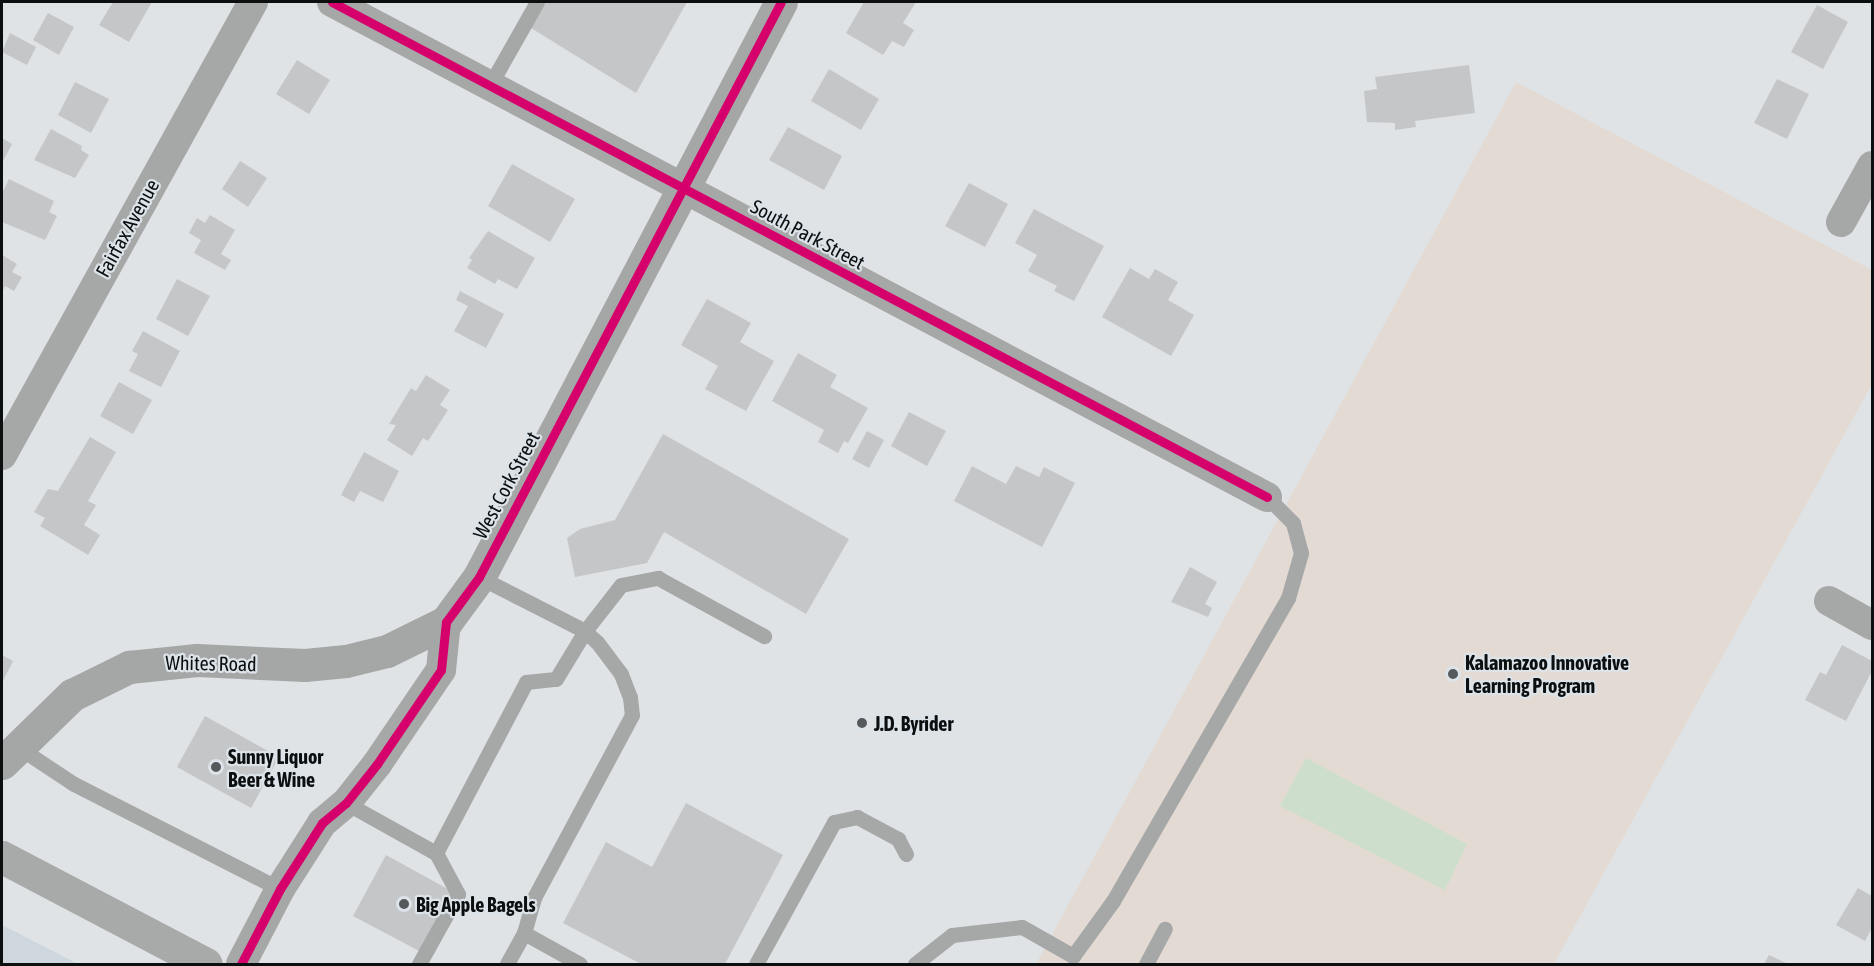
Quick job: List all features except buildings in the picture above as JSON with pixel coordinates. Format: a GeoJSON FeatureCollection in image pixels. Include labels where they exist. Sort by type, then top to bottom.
{"type":"FeatureCollection","features":[{"type":"Feature","properties":{"kind":"main road"},"geometry":{"type":"LineString","coordinates":[[2,857],[206,964]]}},
{"type":"Feature","properties":{"kind":"street","name":"Fairfax Avenue"},"geometry":{"type":"LineString","coordinates":[[2,455],[253,2]]}},
{"type":"Feature","properties":{"kind":"street","name":"South Park Street"},"geometry":{"type":"LineString","coordinates":[[332,2],[1268,497]]}},
{"type":"Feature","properties":{"kind":"street","name":"West Cork Street"},"geometry":{"type":"LineString","coordinates":[[446,622],[479,577],[781,2]]}},
{"type":"Feature","properties":{"kind":"street"},"geometry":{"type":"LineString","coordinates":[[1840,222],[1872,166]]}},
{"type":"Feature","properties":{"kind":"street"},"geometry":{"type":"LineString","coordinates":[[1829,601],[1872,625]]}},
{"type":"Feature","properties":{"kind":"street"},"geometry":{"type":"LineString","coordinates":[[241,964],[280,889],[322,823],[346,803],[409,721],[441,670],[446,622]]}},
{"type":"Feature","properties":{"kind":"street","name":"Whites Road"},"geometry":{"type":"LineString","coordinates":[[10,755],[72,695],[129,667],[197,660],[305,665],[346,661],[387,651],[446,622]]}},
{"type":"Feature","properties":{"kind":"lane"},"geometry":{"type":"LineString","coordinates":[[490,85],[537,2]]}},
{"type":"Feature","properties":{"kind":"lane"},"geometry":{"type":"LineString","coordinates":[[915,964],[952,935],[1022,927],[1071,960],[1113,901],[1288,598],[1301,553],[1293,523],[1268,497]]}},
{"type":"Feature","properties":{"kind":"lane"},"geometry":{"type":"LineString","coordinates":[[479,577],[585,631],[612,658],[621,674],[630,697],[632,715],[534,898],[524,933],[507,964]]}},
{"type":"Feature","properties":{"kind":"lane"},"geometry":{"type":"LineString","coordinates":[[436,853],[526,682],[556,679],[585,631],[621,585],[658,578],[764,636]]}},
{"type":"Feature","properties":{"kind":"lane"},"geometry":{"type":"LineString","coordinates":[[10,755],[74,784],[280,889]]}},
{"type":"Feature","properties":{"kind":"lane"},"geometry":{"type":"LineString","coordinates":[[346,803],[436,853],[458,894],[419,964]]}},
{"type":"Feature","properties":{"kind":"lane"},"geometry":{"type":"LineString","coordinates":[[756,964],[834,822],[857,817],[897,839],[906,854]]}},
{"type":"Feature","properties":{"kind":"lane"},"geometry":{"type":"LineString","coordinates":[[1146,964],[1165,929]]}},
{"type":"Feature","properties":{"kind":"lane"},"geometry":{"type":"LineString","coordinates":[[524,933],[580,964]]}},
{"type":"Feature","properties":{"kind":"shaded area","name":"Kalamazoo Innovative Learning Program"},"geometry":{"type":"Polygon","coordinates":[[[1516,82],[1872,270],[1872,384],[1554,964],[1036,964],[1516,82]]]}},
{"type":"Feature","properties":{"kind":"shaded area"},"geometry":{"type":"Polygon","coordinates":[[[2,925],[78,964],[2,964],[2,925]]]}},
{"type":"Feature","properties":{"kind":"green space"},"geometry":{"type":"Polygon","coordinates":[[[1306,758],[1467,844],[1445,890],[1280,806],[1306,758]]]}},
{"type":"Feature","properties":{"kind":"cycle path"},"geometry":{"type":"LineString","coordinates":[[332,2],[1267,497]]}},
{"type":"Feature","properties":{"kind":"cycle path"},"geometry":{"type":"LineString","coordinates":[[241,964],[280,889],[322,823],[346,803],[377,764],[441,670],[446,622],[479,577],[781,2]]}},
{"type":"Feature","properties":{"kind":"place","name":"Kalamazoo Innovative Learning Program"},"geometry":{"type":"Point","coordinates":[1453,674]}},
{"type":"Feature","properties":{"kind":"place","name":"J.D. Byrider"},"geometry":{"type":"Point","coordinates":[862,723]}},
{"type":"Feature","properties":{"kind":"place","name":"Sunny Liquor Beer & Wine"},"geometry":{"type":"Point","coordinates":[216,767]}},
{"type":"Feature","properties":{"kind":"place","name":"Big Apple Bagels"},"geometry":{"type":"Point","coordinates":[404,904]}}]}
